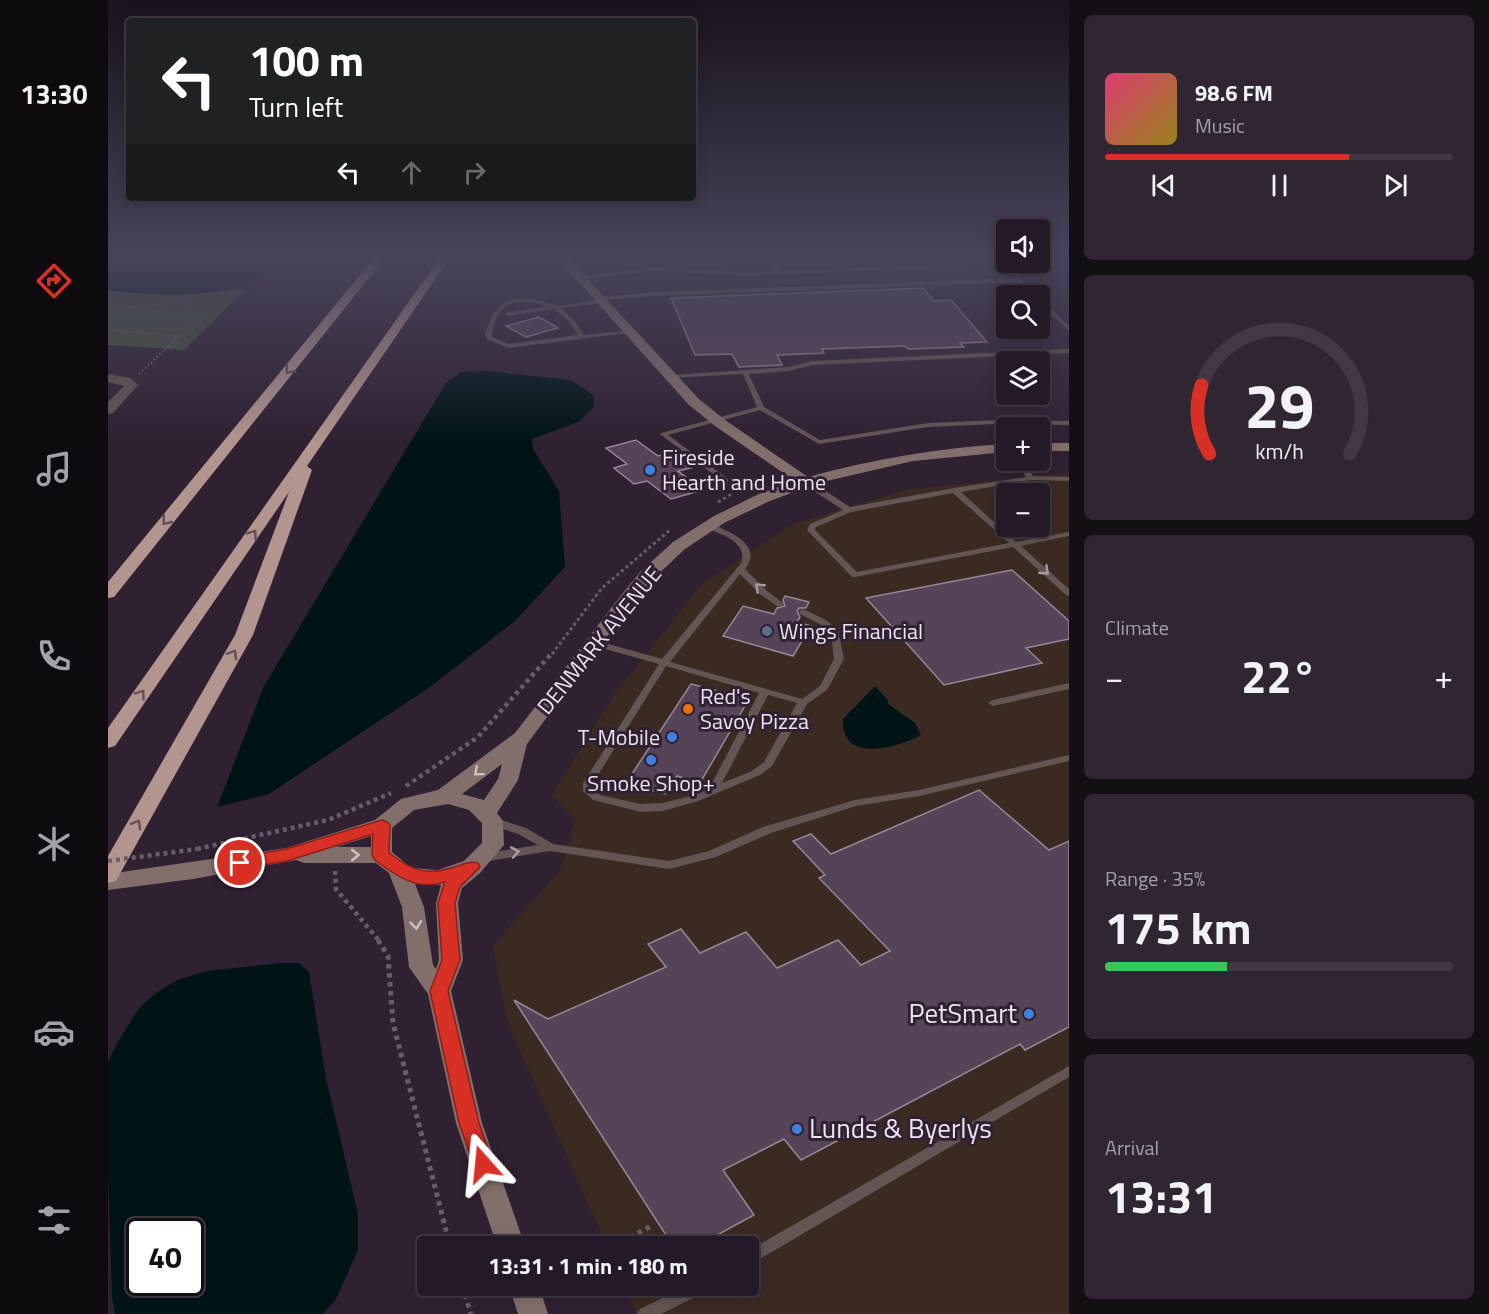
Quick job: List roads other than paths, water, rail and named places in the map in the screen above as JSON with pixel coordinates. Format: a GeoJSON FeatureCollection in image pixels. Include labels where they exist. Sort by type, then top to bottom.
{"type":"FeatureCollection","features":[{"type":"Feature","properties":{"kind":"highway"},"geometry":{"type":"LineString","coordinates":[[108,593],[329,320]]}},
{"type":"Feature","properties":{"kind":"highway"},"geometry":{"type":"LineString","coordinates":[[108,744],[401,320]]}},
{"type":"Feature","properties":{"kind":"highway"},"geometry":{"type":"LineString","coordinates":[[108,875],[244,635],[314,446]]}},
{"type":"Feature","properties":{"kind":"street"},"geometry":{"type":"LineString","coordinates":[[618,320],[715,420],[806,482]]}},
{"type":"Feature","properties":{"kind":"street"},"geometry":{"type":"LineString","coordinates":[[108,378],[125,381],[130,387],[108,410]]}},
{"type":"Feature","properties":{"kind":"street"},"geometry":{"type":"LineString","coordinates":[[1050,447],[1069,447]]}},
{"type":"Feature","properties":{"kind":"street","name":"DENMARK AVENUE"},"geometry":{"type":"LineString","coordinates":[[437,799],[461,787],[518,742],[646,575],[683,543],[710,526],[753,502],[806,482],[909,458],[996,449]]}},
{"type":"Feature","properties":{"kind":"street","name":"DENMARK AVENUE"},"geometry":{"type":"LineString","coordinates":[[489,817],[508,780],[518,742]]}},
{"type":"Feature","properties":{"kind":"street"},"geometry":{"type":"LineString","coordinates":[[108,882],[193,871],[339,847],[382,825],[408,804],[448,797],[476,805],[489,817],[493,845],[452,884],[447,903],[451,960],[439,991]]}},
{"type":"Feature","properties":{"kind":"street"},"geometry":{"type":"LineString","coordinates":[[381,855],[382,825]]}},
{"type":"Feature","properties":{"kind":"street"},"geometry":{"type":"LineString","coordinates":[[339,847],[381,855],[406,875],[438,878],[476,863]]}},
{"type":"Feature","properties":{"kind":"street"},"geometry":{"type":"LineString","coordinates":[[399,870],[413,907],[421,967],[439,991],[469,1123],[508,1236]]}},
{"type":"Feature","properties":{"kind":"street"},"geometry":{"type":"LineString","coordinates":[[527,1296],[533,1314]]}},
{"type":"Feature","properties":{"kind":"lane"},"geometry":{"type":"LineString","coordinates":[[493,320],[488,334],[489,338],[508,346],[628,331]]}},
{"type":"Feature","properties":{"kind":"lane"},"geometry":{"type":"LineString","coordinates":[[571,320],[582,337]]}},
{"type":"Feature","properties":{"kind":"lane"},"geometry":{"type":"LineString","coordinates":[[671,377],[789,369],[812,363],[1069,351]]}},
{"type":"Feature","properties":{"kind":"lane"},"geometry":{"type":"LineString","coordinates":[[745,372],[761,408],[819,442],[928,425],[997,422],[1069,423]]}},
{"type":"Feature","properties":{"kind":"lane"},"geometry":{"type":"LineString","coordinates":[[725,481],[663,434],[761,408]]}},
{"type":"Feature","properties":{"kind":"lane"},"geometry":{"type":"LineString","coordinates":[[1027,471],[1031,478]]}},
{"type":"Feature","properties":{"kind":"lane"},"geometry":{"type":"LineString","coordinates":[[1069,480],[1031,478],[849,510],[813,526],[811,530],[855,575],[1069,534]]}},
{"type":"Feature","properties":{"kind":"lane"},"geometry":{"type":"LineString","coordinates":[[806,482],[849,510]]}},
{"type":"Feature","properties":{"kind":"lane"},"geometry":{"type":"LineString","coordinates":[[954,490],[1069,593]]}},
{"type":"Feature","properties":{"kind":"lane"},"geometry":{"type":"LineString","coordinates":[[710,526],[743,544],[748,557],[664,663],[588,783],[588,791],[597,798],[641,808],[663,807],[756,773],[768,764],[803,702],[824,688],[839,659],[835,632],[823,622],[803,612]]}},
{"type":"Feature","properties":{"kind":"lane"},"geometry":{"type":"LineString","coordinates":[[740,569],[763,592],[780,604]]}},
{"type":"Feature","properties":{"kind":"lane"},"geometry":{"type":"LineString","coordinates":[[594,643],[803,702]]}},
{"type":"Feature","properties":{"kind":"lane"},"geometry":{"type":"LineString","coordinates":[[993,703],[1069,686]]}},
{"type":"Feature","properties":{"kind":"lane"},"geometry":{"type":"LineString","coordinates":[[713,790],[765,691]]}},
{"type":"Feature","properties":{"kind":"lane"},"geometry":{"type":"LineString","coordinates":[[476,863],[550,847],[669,865],[712,854],[767,830],[855,803],[919,793],[1069,758]]}},
{"type":"Feature","properties":{"kind":"lane"},"geometry":{"type":"LineString","coordinates":[[489,817],[522,831],[550,847]]}},
{"type":"Feature","properties":{"kind":"lane"},"geometry":{"type":"LineString","coordinates":[[759,1253],[1069,1071]]}},
{"type":"Feature","properties":{"kind":"lane"},"geometry":{"type":"LineString","coordinates":[[645,1314],[682,1296]]}},
{"type":"Feature","properties":{"kind":"place","name":"Fireside Hearth and Home"},"geometry":{"type":"Point","coordinates":[650,470]}},
{"type":"Feature","properties":{"kind":"place","name":"Wings Financial"},"geometry":{"type":"Point","coordinates":[767,631]}},
{"type":"Feature","properties":{"kind":"place","name":"Red's Savoy Pizza"},"geometry":{"type":"Point","coordinates":[688,709]}},
{"type":"Feature","properties":{"kind":"place","name":"T-Mobile"},"geometry":{"type":"Point","coordinates":[672,737]}},
{"type":"Feature","properties":{"kind":"place","name":"Smoke Shop+"},"geometry":{"type":"Point","coordinates":[651,760]}},
{"type":"Feature","properties":{"kind":"place","name":"PetSmart"},"geometry":{"type":"Point","coordinates":[1029,1014]}},
{"type":"Feature","properties":{"kind":"place","name":"Lunds & Byerlys"},"geometry":{"type":"Point","coordinates":[797,1129]}}]}
